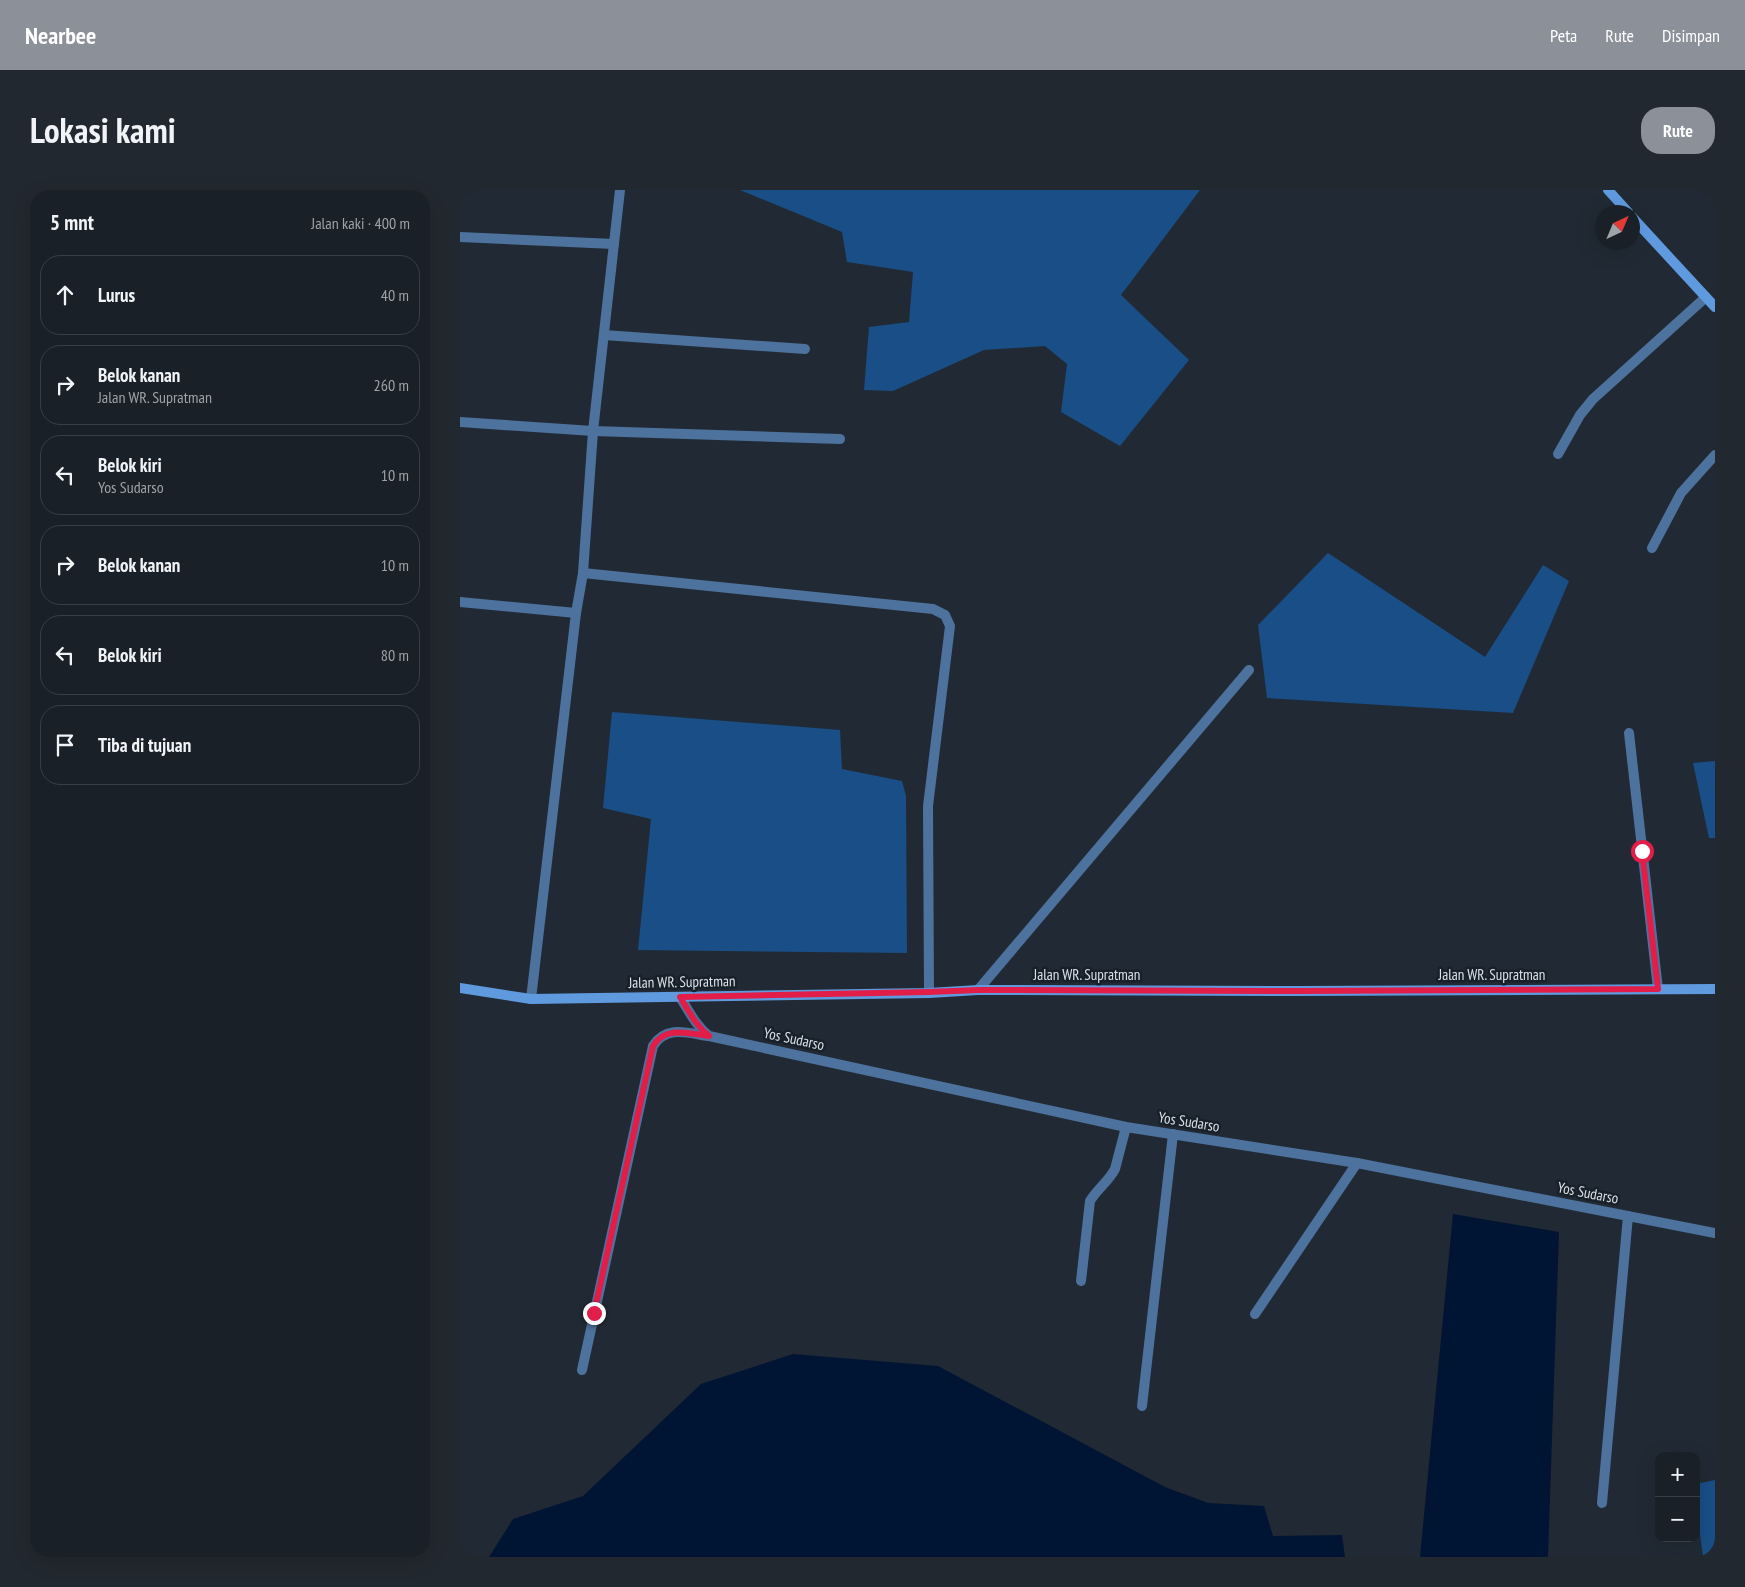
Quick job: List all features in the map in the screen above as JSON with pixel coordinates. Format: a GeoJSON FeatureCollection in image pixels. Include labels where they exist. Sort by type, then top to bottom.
{"type":"FeatureCollection","features":[{"type":"Feature","properties":{"kind":"street"},"geometry":{"type":"LineString","coordinates":[[530,999],[576,613],[583,573],[593,431],[620,190]]}},
{"type":"Feature","properties":{"kind":"street"},"geometry":{"type":"LineString","coordinates":[[1608,190],[1622,205]]}},
{"type":"Feature","properties":{"kind":"street"},"geometry":{"type":"LineString","coordinates":[[1640,226],[1715,307]]}},
{"type":"Feature","properties":{"kind":"street"},"geometry":{"type":"LineString","coordinates":[[460,237],[614,244]]}},
{"type":"Feature","properties":{"kind":"street"},"geometry":{"type":"LineString","coordinates":[[1558,454],[1580,415],[1593,400],[1706,297]]}},
{"type":"Feature","properties":{"kind":"street"},"geometry":{"type":"LineString","coordinates":[[604,335],[804,349]]}},
{"type":"Feature","properties":{"kind":"street"},"geometry":{"type":"LineString","coordinates":[[460,422],[593,431],[840,440]]}},
{"type":"Feature","properties":{"kind":"street"},"geometry":{"type":"LineString","coordinates":[[1652,548],[1681,493],[1715,455]]}},
{"type":"Feature","properties":{"kind":"street"},"geometry":{"type":"LineString","coordinates":[[583,573],[933,609],[945,615],[950,626],[928,806],[929,992]]}},
{"type":"Feature","properties":{"kind":"street"},"geometry":{"type":"LineString","coordinates":[[460,602],[576,613]]}},
{"type":"Feature","properties":{"kind":"street"},"geometry":{"type":"LineString","coordinates":[[978,990],[1249,670]]}},
{"type":"Feature","properties":{"kind":"street"},"geometry":{"type":"LineString","coordinates":[[1629,734],[1658,989]]}},
{"type":"Feature","properties":{"kind":"street","name":"Jalan WR. Supratman"},"geometry":{"type":"LineString","coordinates":[[460,988],[530,999],[978,990],[1715,989]]}},
{"type":"Feature","properties":{"kind":"street"},"geometry":{"type":"LineString","coordinates":[[680,997],[696,1023],[709,1036]]}},
{"type":"Feature","properties":{"kind":"street","name":"Yos Sudarso"},"geometry":{"type":"LineString","coordinates":[[582,1370],[653,1046],[661,1036],[667,1033],[679,1032],[709,1036],[1126,1127],[1357,1163],[1715,1233]]}},
{"type":"Feature","properties":{"kind":"street"},"geometry":{"type":"LineString","coordinates":[[1080,1281],[1090,1201],[1115,1169],[1126,1127]]}},
{"type":"Feature","properties":{"kind":"street"},"geometry":{"type":"LineString","coordinates":[[1142,1406],[1173,1134]]}},
{"type":"Feature","properties":{"kind":"street"},"geometry":{"type":"LineString","coordinates":[[1255,1314],[1357,1163]]}},
{"type":"Feature","properties":{"kind":"street"},"geometry":{"type":"LineString","coordinates":[[1602,1503],[1628,1216]]}},
{"type":"Feature","properties":{"kind":"shaded area"},"geometry":{"type":"Polygon","coordinates":[[[740,190],[1200,190],[1121,295],[1189,360],[1120,446],[1061,412],[1067,364],[1045,346],[984,350],[893,391],[864,390],[869,327],[909,322],[913,272],[847,262],[842,232],[740,190]]]}},
{"type":"Feature","properties":{"kind":"shaded area"},"geometry":{"type":"Polygon","coordinates":[[[1328,553],[1485,657],[1543,565],[1569,581],[1513,713],[1267,698],[1258,625],[1328,553]]]}},
{"type":"Feature","properties":{"kind":"shaded area"},"geometry":{"type":"Polygon","coordinates":[[[612,712],[840,730],[842,769],[902,781],[906,796],[907,953],[638,950],[651,819],[603,808],[612,712]]]}},
{"type":"Feature","properties":{"kind":"shaded area"},"geometry":{"type":"Polygon","coordinates":[[[1715,761],[1715,838],[1709,838],[1693,763],[1715,761]]]}},
{"type":"Feature","properties":{"kind":"shaded area"},"geometry":{"type":"Polygon","coordinates":[[[1453,1214],[1559,1232],[1548,1557],[1420,1557],[1453,1214]]]}},
{"type":"Feature","properties":{"kind":"shaded area"},"geometry":{"type":"Polygon","coordinates":[[[793,1354],[938,1366],[1165,1487],[1208,1503],[1264,1506],[1273,1536],[1342,1535],[1345,1557],[489,1557],[513,1519],[583,1496],[701,1384],[793,1354]]]}},
{"type":"Feature","properties":{"kind":"shaded area"},"geometry":{"type":"Polygon","coordinates":[[[1715,1480],[1715,1557],[1703,1557],[1700,1534],[1700,1483],[1715,1480]]]}},
{"type":"Feature","properties":{"kind":"route"},"geometry":{"type":"LineString","coordinates":[[594,1313],[653,1046],[661,1036],[667,1033],[679,1032],[709,1036],[696,1023],[680,997],[978,990],[1658,989],[1642,851]]}}]}
